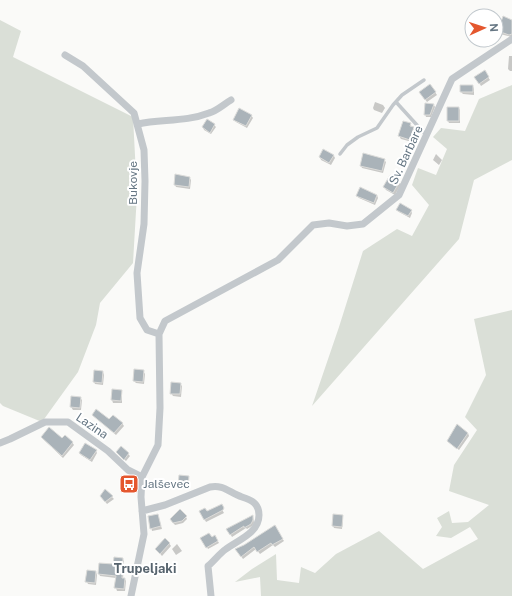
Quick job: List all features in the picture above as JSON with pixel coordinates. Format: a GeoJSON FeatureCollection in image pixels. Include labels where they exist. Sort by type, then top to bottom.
{"type":"FeatureCollection","features":[{"type":"Feature","properties":{"kind":"street","name":"Sv. Barbare"},"geometry":{"type":"LineString","coordinates":[[159,334],[165,321],[278,260],[313,225],[329,223],[347,226],[363,224],[399,195],[452,79],[512,39]]}},
{"type":"Feature","properties":{"kind":"street","name":"Bukovje"},"geometry":{"type":"LineString","coordinates":[[66,55],[83,66],[134,114],[138,124],[144,150],[145,181],[144,224],[137,273],[140,318],[147,330],[159,334]]}},
{"type":"Feature","properties":{"kind":"street"},"geometry":{"type":"LineString","coordinates":[[138,124],[153,121],[163,122],[182,120],[210,113],[231,100]]}},
{"type":"Feature","properties":{"kind":"street"},"geometry":{"type":"LineString","coordinates":[[131,596],[144,534],[141,497],[142,477],[158,445],[160,408],[159,334]]}},
{"type":"Feature","properties":{"kind":"street","name":"Lazina"},"geometry":{"type":"LineString","coordinates":[[0,443],[45,422],[68,422],[108,451],[128,470],[142,477]]}},
{"type":"Feature","properties":{"kind":"street"},"geometry":{"type":"LineString","coordinates":[[142,512],[217,486],[252,500],[259,509],[259,519],[256,527],[244,538],[225,549],[208,566],[211,596]]}},
{"type":"Feature","properties":{"kind":"lane"},"geometry":{"type":"LineString","coordinates":[[340,154],[347,144],[377,128],[402,95],[424,80]]}},
{"type":"Feature","properties":{"kind":"lane"},"geometry":{"type":"LineString","coordinates":[[396,102],[427,135]]}},
{"type":"Feature","properties":{"kind":"shaded area"},"geometry":{"type":"Polygon","coordinates":[[[0,20],[21,31],[13,57],[133,117],[137,194],[133,263],[100,303],[96,325],[78,372],[42,422],[3,406],[0,403],[0,20]]]}},
{"type":"Feature","properties":{"kind":"shaded area"},"geometry":{"type":"Polygon","coordinates":[[[512,85],[512,160],[474,180],[459,239],[312,406],[363,251],[397,229],[412,236],[429,205],[412,185],[418,168],[436,175],[447,149],[433,137],[441,128],[465,131],[479,99],[512,85]]]}},
{"type":"Feature","properties":{"kind":"shaded area"},"geometry":{"type":"Polygon","coordinates":[[[512,310],[512,596],[261,596],[260,577],[235,582],[276,554],[277,580],[299,583],[301,567],[315,573],[336,554],[379,531],[423,569],[478,539],[470,527],[451,538],[436,536],[442,527],[437,518],[449,511],[452,523],[468,522],[489,505],[449,491],[454,465],[477,430],[465,417],[486,375],[474,319],[512,310]]]}},
{"type":"Feature","properties":{"kind":"building"},"geometry":{"type":"Polygon","coordinates":[[[504,16],[512,20],[512,34],[509,35],[504,33],[504,16]]]}},
{"type":"Feature","properties":{"kind":"building"},"geometry":{"type":"Polygon","coordinates":[[[485,70],[489,77],[479,84],[474,77],[485,70]]]}},
{"type":"Feature","properties":{"kind":"building"},"geometry":{"type":"Polygon","coordinates":[[[430,84],[436,92],[425,100],[419,92],[430,84]]]}},
{"type":"Feature","properties":{"kind":"building"},"geometry":{"type":"Polygon","coordinates":[[[460,85],[473,85],[473,92],[460,92],[460,85]]]}},
{"type":"Feature","properties":{"kind":"building"},"geometry":{"type":"Polygon","coordinates":[[[425,103],[434,104],[430,115],[424,115],[425,103]]]}},
{"type":"Feature","properties":{"kind":"building"},"geometry":{"type":"Polygon","coordinates":[[[447,107],[459,107],[459,121],[447,121],[447,107]]]}},
{"type":"Feature","properties":{"kind":"building"},"geometry":{"type":"Polygon","coordinates":[[[239,108],[252,115],[246,126],[233,120],[239,108]]]}},
{"type":"Feature","properties":{"kind":"building"},"geometry":{"type":"Polygon","coordinates":[[[207,119],[215,124],[210,133],[202,127],[207,119]]]}},
{"type":"Feature","properties":{"kind":"building"},"geometry":{"type":"Polygon","coordinates":[[[403,121],[411,123],[410,126],[414,127],[410,140],[398,136],[403,121]]]}},
{"type":"Feature","properties":{"kind":"building"},"geometry":{"type":"Polygon","coordinates":[[[323,149],[334,155],[329,163],[319,157],[323,149]]]}},
{"type":"Feature","properties":{"kind":"building"},"geometry":{"type":"Polygon","coordinates":[[[363,153],[385,159],[382,171],[360,166],[363,153]]]}},
{"type":"Feature","properties":{"kind":"building"},"geometry":{"type":"Polygon","coordinates":[[[175,174],[190,177],[189,187],[174,185],[175,174]]]}},
{"type":"Feature","properties":{"kind":"building"},"geometry":{"type":"Polygon","coordinates":[[[390,175],[400,181],[393,193],[383,187],[390,175]]]}},
{"type":"Feature","properties":{"kind":"building"},"geometry":{"type":"Polygon","coordinates":[[[360,187],[377,195],[374,203],[356,196],[360,187]]]}},
{"type":"Feature","properties":{"kind":"building"},"geometry":{"type":"Polygon","coordinates":[[[400,203],[412,210],[408,216],[396,210],[400,203]]]}},
{"type":"Feature","properties":{"kind":"building"},"geometry":{"type":"Polygon","coordinates":[[[134,369],[144,370],[143,382],[133,381],[134,369]]]}},
{"type":"Feature","properties":{"kind":"building"},"geometry":{"type":"Polygon","coordinates":[[[94,370],[103,371],[102,383],[93,382],[94,370]]]}},
{"type":"Feature","properties":{"kind":"building"},"geometry":{"type":"Polygon","coordinates":[[[171,382],[181,383],[180,394],[170,394],[171,382]]]}},
{"type":"Feature","properties":{"kind":"building"},"geometry":{"type":"Polygon","coordinates":[[[112,389],[122,390],[121,401],[111,400],[112,389]]]}},
{"type":"Feature","properties":{"kind":"building"},"geometry":{"type":"Polygon","coordinates":[[[71,396],[81,397],[80,408],[70,407],[71,396]]]}},
{"type":"Feature","properties":{"kind":"building"},"geometry":{"type":"Polygon","coordinates":[[[96,409],[109,419],[113,415],[123,423],[114,433],[92,415],[96,409]]]}},
{"type":"Feature","properties":{"kind":"building"},"geometry":{"type":"Polygon","coordinates":[[[457,424],[468,433],[457,449],[447,441],[457,424]]]}},
{"type":"Feature","properties":{"kind":"building"},"geometry":{"type":"Polygon","coordinates":[[[49,427],[62,438],[65,435],[73,442],[62,456],[41,437],[49,427]]]}},
{"type":"Feature","properties":{"kind":"building"},"geometry":{"type":"Polygon","coordinates":[[[85,443],[97,450],[90,460],[79,453],[85,443]]]}},
{"type":"Feature","properties":{"kind":"building"},"geometry":{"type":"Polygon","coordinates":[[[121,446],[129,453],[124,460],[116,452],[121,446]]]}},
{"type":"Feature","properties":{"kind":"building"},"geometry":{"type":"Polygon","coordinates":[[[179,475],[189,476],[188,487],[178,486],[179,475]]]}},
{"type":"Feature","properties":{"kind":"building"},"geometry":{"type":"Polygon","coordinates":[[[105,489],[113,496],[105,502],[100,496],[105,489]]]}},
{"type":"Feature","properties":{"kind":"building"},"geometry":{"type":"Polygon","coordinates":[[[222,504],[224,508],[223,510],[204,520],[199,511],[205,508],[207,511],[222,504]]]}},
{"type":"Feature","properties":{"kind":"building"},"geometry":{"type":"Polygon","coordinates":[[[180,509],[187,516],[182,521],[173,523],[170,519],[180,509]]]}},
{"type":"Feature","properties":{"kind":"building"},"geometry":{"type":"Polygon","coordinates":[[[158,514],[161,526],[150,529],[148,516],[158,514]]]}},
{"type":"Feature","properties":{"kind":"building"},"geometry":{"type":"Polygon","coordinates":[[[333,514],[343,515],[342,527],[332,526],[333,514]]]}},
{"type":"Feature","properties":{"kind":"building"},"geometry":{"type":"Polygon","coordinates":[[[253,515],[251,524],[244,528],[244,526],[230,535],[226,529],[253,515]]]}},
{"type":"Feature","properties":{"kind":"building"},"geometry":{"type":"Polygon","coordinates":[[[275,525],[283,539],[272,545],[271,543],[257,552],[254,547],[241,557],[235,549],[244,545],[275,525]]]}},
{"type":"Feature","properties":{"kind":"building"},"geometry":{"type":"Polygon","coordinates":[[[209,533],[212,537],[215,535],[218,541],[206,548],[200,538],[209,533]]]}},
{"type":"Feature","properties":{"kind":"building"},"geometry":{"type":"Polygon","coordinates":[[[165,538],[170,543],[160,554],[155,549],[165,538]]]}},
{"type":"Feature","properties":{"kind":"building"},"geometry":{"type":"Polygon","coordinates":[[[114,557],[123,558],[122,578],[125,578],[124,589],[114,588],[116,576],[98,574],[99,563],[113,564],[114,557]]]}},
{"type":"Feature","properties":{"kind":"building"},"geometry":{"type":"Polygon","coordinates":[[[87,570],[96,571],[95,583],[85,582],[87,570]]]}},
{"type":"Feature","properties":{"kind":"place","name":"Jalševec"},"geometry":{"type":"Point","coordinates":[129,484]}},
{"type":"Feature","properties":{"kind":"district","name":"Trupeljaki"},"geometry":{"type":"Point","coordinates":[145,568]}}]}
